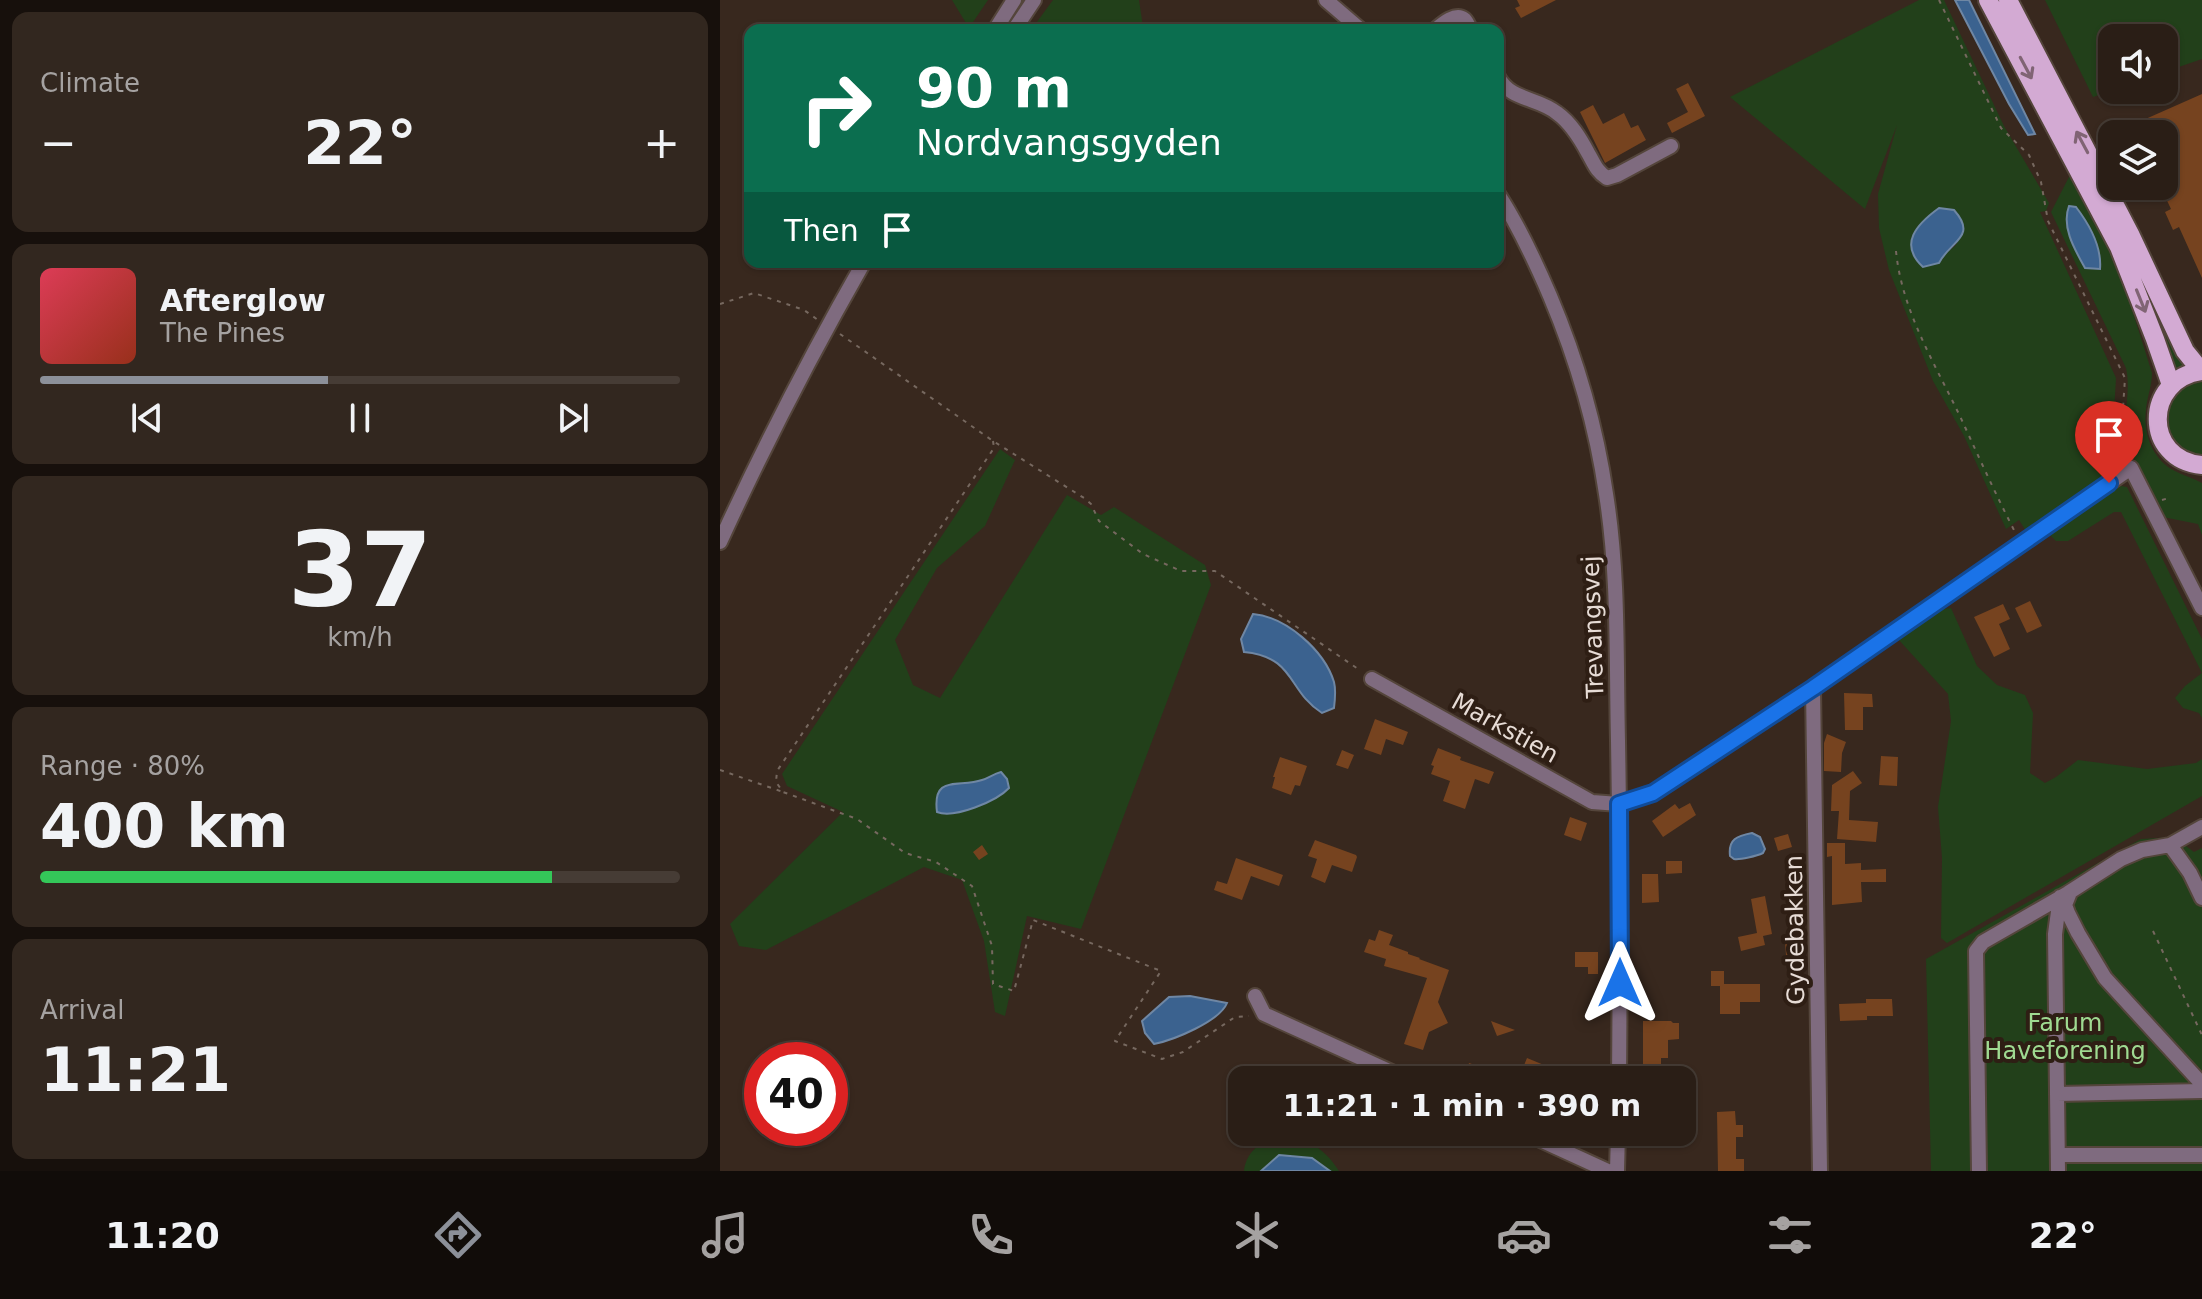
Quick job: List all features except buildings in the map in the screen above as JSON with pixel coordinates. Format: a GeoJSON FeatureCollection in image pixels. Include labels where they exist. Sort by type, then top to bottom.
{"type":"FeatureCollection","features":[{"type":"Feature","properties":{"kind":"main road"},"geometry":{"type":"LineString","coordinates":[[1988,0],[2119,247],[2171,385]]}},
{"type":"Feature","properties":{"kind":"main road"},"geometry":{"type":"LineString","coordinates":[[2008,0],[2131,236],[2185,351],[2201,371],[2189,373],[2171,385],[2165,392],[2157,419],[2161,437],[2172,453],[2200,466]]}},
{"type":"Feature","properties":{"kind":"street"},"geometry":{"type":"LineString","coordinates":[[999,24],[1014,0]]}},
{"type":"Feature","properties":{"kind":"street"},"geometry":{"type":"LineString","coordinates":[[1018,24],[1034,0]]}},
{"type":"Feature","properties":{"kind":"street"},"geometry":{"type":"LineString","coordinates":[[1326,0],[1354,24]]}},
{"type":"Feature","properties":{"kind":"street"},"geometry":{"type":"LineString","coordinates":[[1444,24],[1454,17],[1464,19],[1467,24]]}},
{"type":"Feature","properties":{"kind":"street"},"geometry":{"type":"LineString","coordinates":[[1504,86],[1515,95],[1536,101],[1556,112],[1572,127],[1598,172],[1607,178],[1671,146]]}},
{"type":"Feature","properties":{"kind":"street","name":"Trevangsvej"},"geometry":{"type":"LineString","coordinates":[[1504,203],[1537,266],[1563,327],[1585,390],[1607,494],[1613,549],[1619,804],[1619,1066]]}},
{"type":"Feature","properties":{"kind":"street"},"geometry":{"type":"LineString","coordinates":[[720,542],[753,469],[861,268]]}},
{"type":"Feature","properties":{"kind":"street"},"geometry":{"type":"LineString","coordinates":[[1619,804],[1653,793],[1813,688],[2131,468],[2202,608]]}},
{"type":"Feature","properties":{"kind":"street","name":"Markstien"},"geometry":{"type":"LineString","coordinates":[[1372,679],[1592,802],[1619,804]]}},
{"type":"Feature","properties":{"kind":"street","name":"Gydebakken"},"geometry":{"type":"LineString","coordinates":[[1813,688],[1820,1171]]}},
{"type":"Feature","properties":{"kind":"street"},"geometry":{"type":"LineString","coordinates":[[1979,1171],[1976,951],[1983,942],[2121,859],[2142,850],[2170,845],[2202,827]]}},
{"type":"Feature","properties":{"kind":"street"},"geometry":{"type":"LineString","coordinates":[[2170,845],[2190,873],[2202,898]]}},
{"type":"Feature","properties":{"kind":"street"},"geometry":{"type":"LineString","coordinates":[[2065,894],[2068,913],[2105,978],[2202,1084]]}},
{"type":"Feature","properties":{"kind":"street"},"geometry":{"type":"LineString","coordinates":[[2058,1171],[2055,934],[2065,894]]}},
{"type":"Feature","properties":{"kind":"street"},"geometry":{"type":"LineString","coordinates":[[1255,996],[1264,1014],[1378,1066]]}},
{"type":"Feature","properties":{"kind":"street"},"geometry":{"type":"LineString","coordinates":[[2057,1094],[2202,1091]]}},
{"type":"Feature","properties":{"kind":"street"},"geometry":{"type":"LineString","coordinates":[[1554,1146],[1608,1171]]}},
{"type":"Feature","properties":{"kind":"street"},"geometry":{"type":"LineString","coordinates":[[1617,1171],[1618,1146]]}},
{"type":"Feature","properties":{"kind":"street"},"geometry":{"type":"LineString","coordinates":[[2058,1155],[2202,1155]]}},
{"type":"Feature","properties":{"kind":"path"},"geometry":{"type":"LineString","coordinates":[[1939,0],[2001,128],[2029,155],[2041,182],[2048,221],[2125,378],[2122,423],[2131,468]]}},
{"type":"Feature","properties":{"kind":"path"},"geometry":{"type":"LineString","coordinates":[[1896,251],[1898,274],[1914,320],[2021,544]]}},
{"type":"Feature","properties":{"kind":"path"},"geometry":{"type":"LineString","coordinates":[[720,304],[754,293],[804,310],[993,441],[1084,498],[1091,504],[1099,521],[1143,554],[1181,571],[1215,571],[1372,679]]}},
{"type":"Feature","properties":{"kind":"path"},"geometry":{"type":"LineString","coordinates":[[783,792],[776,782],[777,771],[994,448],[993,441]]}},
{"type":"Feature","properties":{"kind":"path"},"geometry":{"type":"LineString","coordinates":[[720,770],[857,819],[905,853],[936,862],[972,886],[992,946],[993,984],[1014,991],[1033,920],[1161,971],[1115,1041],[1162,1059],[1183,1052],[1235,1017],[1264,1014]]}},
{"type":"Feature","properties":{"kind":"path"},"geometry":{"type":"LineString","coordinates":[[2153,931],[2202,1035]]}},
{"type":"Feature","properties":{"kind":"green space"},"geometry":{"type":"Polygon","coordinates":[[[952,0],[988,0],[972,24],[967,24],[952,0]]]}},
{"type":"Feature","properties":{"kind":"green space"},"geometry":{"type":"Polygon","coordinates":[[[1053,0],[1139,0],[1143,24],[1035,24],[1053,0]]]}},
{"type":"Feature","properties":{"kind":"green space"},"geometry":{"type":"Polygon","coordinates":[[[1919,0],[1944,0],[2004,126],[2049,203],[2046,211],[2040,212],[2116,378],[2113,430],[2117,456],[2113,469],[2026,531],[2019,520],[2006,529],[1964,436],[1933,381],[1889,270],[1879,228],[1878,194],[1897,125],[1865,209],[1730,97],[1919,0]],[[1939,209],[1921,223],[1941,257],[1955,246],[1964,231],[1939,209]]]}},
{"type":"Feature","properties":{"kind":"green space"},"geometry":{"type":"Polygon","coordinates":[[[1997,0],[2002,0],[2098,193],[2098,200],[2101,200],[2185,368],[2174,373],[1997,0]]]}},
{"type":"Feature","properties":{"kind":"green space"},"geometry":{"type":"Polygon","coordinates":[[[2045,0],[2202,0],[2202,59],[2178,67],[2178,24],[2098,24],[2098,95],[2093,97],[2045,0]]]}},
{"type":"Feature","properties":{"kind":"green space"},"geometry":{"type":"Polygon","coordinates":[[[2070,175],[2113,249],[2152,373],[2145,419],[2150,444],[2166,465],[2202,483],[2202,535],[2198,524],[2163,517],[2133,457],[2127,431],[2126,368],[2051,212],[2070,175]]]}},
{"type":"Feature","properties":{"kind":"green space"},"geometry":{"type":"Polygon","coordinates":[[[2202,381],[2202,457],[2174,442],[2166,417],[2176,394],[2187,385],[2202,381]]]}},
{"type":"Feature","properties":{"kind":"green space"},"geometry":{"type":"Polygon","coordinates":[[[1000,449],[1015,460],[985,526],[937,568],[895,640],[913,685],[940,698],[1067,495],[1101,515],[1114,507],[1205,565],[1211,585],[1081,929],[1027,916],[1005,1016],[995,1012],[984,941],[962,880],[924,867],[766,950],[739,946],[730,924],[843,812],[787,786],[782,774],[1000,449]]]}},
{"type":"Feature","properties":{"kind":"green space"},"geometry":{"type":"Polygon","coordinates":[[[2121,486],[2127,487],[2202,639],[2202,673],[2121,512],[2114,512],[2068,541],[2056,541],[2049,534],[2121,486]]]}},
{"type":"Feature","properties":{"kind":"green space"},"geometry":{"type":"Polygon","coordinates":[[[1951,608],[1977,666],[1997,685],[2025,695],[2033,713],[2030,773],[2045,783],[2078,760],[2147,769],[2196,763],[2202,759],[2202,796],[1947,943],[1941,938],[1942,858],[1938,807],[1951,721],[1948,694],[1898,639],[1937,610],[1951,608]]]}},
{"type":"Feature","properties":{"kind":"green space"},"geometry":{"type":"Polygon","coordinates":[[[2202,673],[2202,718],[2199,713],[2183,708],[2175,698],[2202,673]]]}},
{"type":"Feature","properties":{"kind":"green space","name":"Farum Haveforening"},"geometry":{"type":"Polygon","coordinates":[[[2174,837],[2194,852],[2202,848],[2202,1171],[1931,1171],[1926,959],[2141,839],[2174,837]]]}},
{"type":"Feature","properties":{"kind":"green space"},"geometry":{"type":"Polygon","coordinates":[[[1258,1146],[1315,1146],[1339,1171],[1330,1171],[1312,1158],[1279,1155],[1261,1171],[1244,1171],[1258,1146]]]}},
{"type":"Feature","properties":{"kind":"water"},"geometry":{"type":"Polygon","coordinates":[[[1955,0],[1969,0],[2035,134],[2028,135],[2009,104],[1955,0]]]}},
{"type":"Feature","properties":{"kind":"water"},"geometry":{"type":"Polygon","coordinates":[[[2069,206],[2076,207],[2090,228],[2099,252],[2100,269],[2085,268],[2077,254],[2068,230],[2069,206]]]}},
{"type":"Feature","properties":{"kind":"water"},"geometry":{"type":"Polygon","coordinates":[[[1939,208],[1954,210],[1961,219],[1963,233],[1939,263],[1923,267],[1916,259],[1911,242],[1918,228],[1939,208]]]}},
{"type":"Feature","properties":{"kind":"water"},"geometry":{"type":"Polygon","coordinates":[[[1253,614],[1278,621],[1313,647],[1334,682],[1334,708],[1322,713],[1302,695],[1282,668],[1261,655],[1244,652],[1241,639],[1253,614]]]}},
{"type":"Feature","properties":{"kind":"water"},"geometry":{"type":"Polygon","coordinates":[[[1001,772],[1009,788],[995,798],[964,811],[937,812],[937,800],[943,787],[982,780],[1001,772]]]}},
{"type":"Feature","properties":{"kind":"water"},"geometry":{"type":"Polygon","coordinates":[[[1752,833],[1760,837],[1765,849],[1763,853],[1740,859],[1730,856],[1730,846],[1735,839],[1752,833]]]}},
{"type":"Feature","properties":{"kind":"water"},"geometry":{"type":"Polygon","coordinates":[[[1190,996],[1227,1003],[1206,1023],[1154,1044],[1145,1033],[1142,1021],[1169,997],[1190,996]]]}},
{"type":"Feature","properties":{"kind":"water"},"geometry":{"type":"Polygon","coordinates":[[[1279,1155],[1312,1158],[1330,1171],[1261,1171],[1279,1155]]]}},
{"type":"Feature","properties":{"kind":"route"},"geometry":{"type":"LineString","coordinates":[[1620,983],[1619,804],[1653,793],[1813,688],[2109,483]]}}]}
